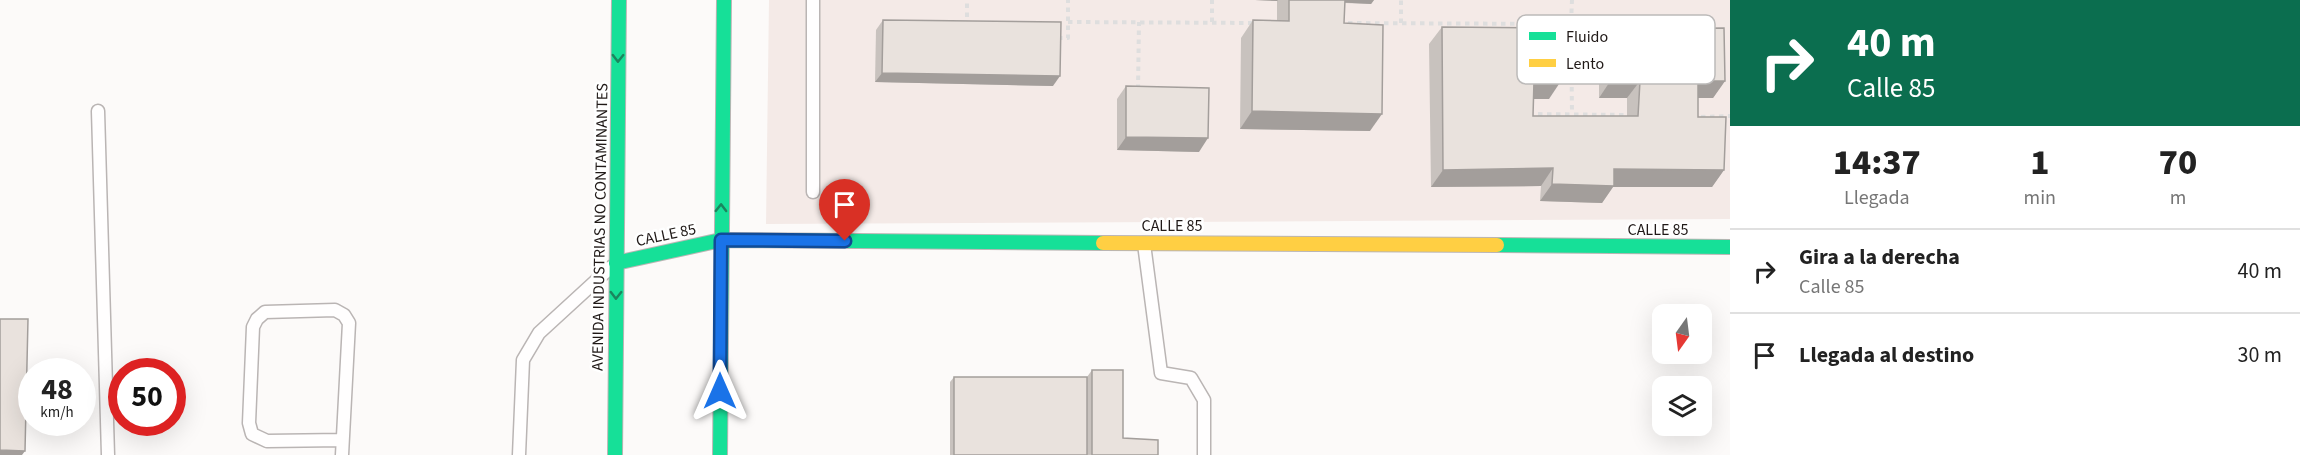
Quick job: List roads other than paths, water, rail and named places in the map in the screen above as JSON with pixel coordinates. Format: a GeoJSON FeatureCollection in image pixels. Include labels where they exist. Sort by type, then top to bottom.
{"type":"FeatureCollection","features":[{"type":"Feature","properties":{"kind":"street","name":"AVENIDA INDUSTRIAS NO CONTAMINANTES"},"geometry":{"type":"LineString","coordinates":[[615,455],[619,0]]}},
{"type":"Feature","properties":{"kind":"street"},"geometry":{"type":"LineString","coordinates":[[720,455],[724,0]]}},
{"type":"Feature","properties":{"kind":"street","name":"CALLE 85"},"geometry":{"type":"LineString","coordinates":[[616,263],[721,240],[1730,247]]}},
{"type":"Feature","properties":{"kind":"lane"},"geometry":{"type":"LineString","coordinates":[[813,0],[813,192]]}},
{"type":"Feature","properties":{"kind":"lane"},"geometry":{"type":"LineString","coordinates":[[98,111],[108,455]]}},
{"type":"Feature","properties":{"kind":"lane"},"geometry":{"type":"LineString","coordinates":[[1144,242],[1161,373],[1191,378],[1204,400],[1204,455]]}},
{"type":"Feature","properties":{"kind":"lane"},"geometry":{"type":"LineString","coordinates":[[519,455],[523,360],[539,333],[616,263]]}},
{"type":"Feature","properties":{"kind":"lane"},"geometry":{"type":"LineString","coordinates":[[342,440],[267,441],[252,434],[249,423],[253,327],[256,319],[265,312],[335,310],[344,315],[349,323],[342,455]]}}]}
